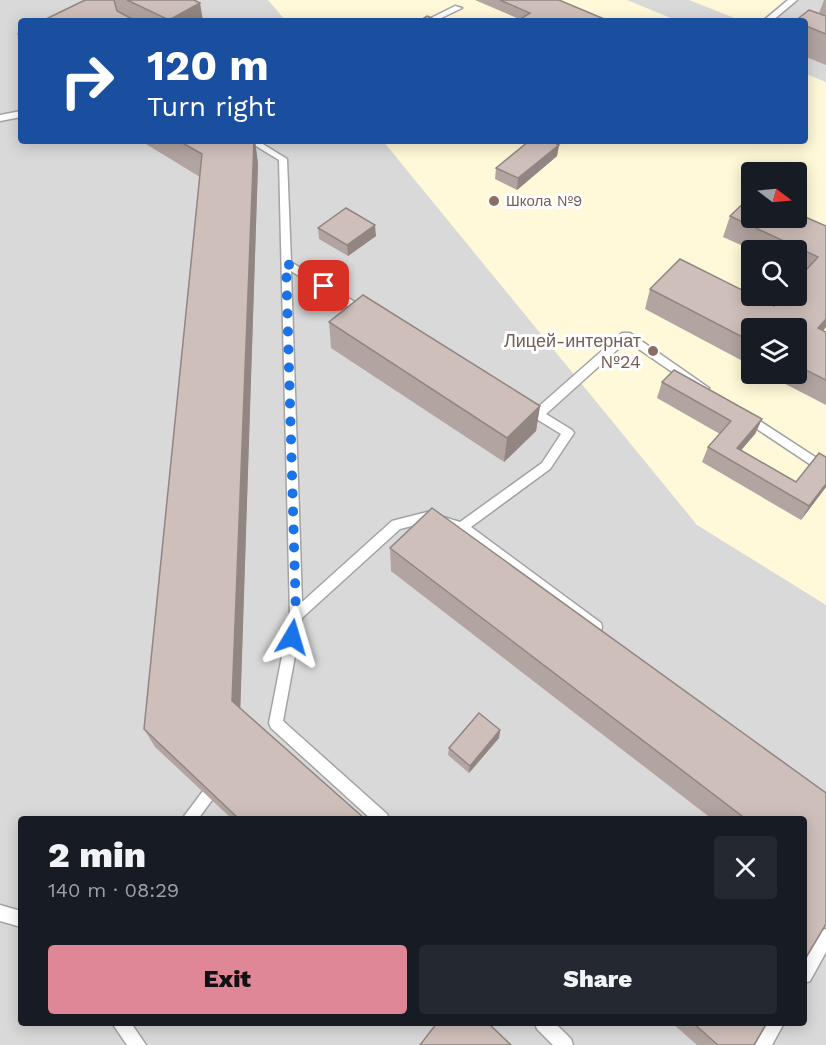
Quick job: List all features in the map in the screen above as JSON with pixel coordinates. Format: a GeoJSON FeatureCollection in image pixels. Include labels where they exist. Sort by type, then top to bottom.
{"type":"FeatureCollection","features":[{"type":"Feature","properties":{"kind":"lane"},"geometry":{"type":"LineString","coordinates":[[770,18],[793,0]]}},
{"type":"Feature","properties":{"kind":"lane"},"geometry":{"type":"LineString","coordinates":[[436,18],[458,8]]}},
{"type":"Feature","properties":{"kind":"lane"},"geometry":{"type":"LineString","coordinates":[[0,118],[18,115]]}},
{"type":"Feature","properties":{"kind":"lane"},"geometry":{"type":"LineString","coordinates":[[257,144],[283,159],[296,615],[272,727],[378,816]]}},
{"type":"Feature","properties":{"kind":"lane"},"geometry":{"type":"LineString","coordinates":[[286,263],[376,318]]}},
{"type":"Feature","properties":{"kind":"lane"},"geometry":{"type":"LineString","coordinates":[[538,414],[626,336],[712,393]]}},
{"type":"Feature","properties":{"kind":"lane"},"geometry":{"type":"LineString","coordinates":[[462,527],[546,466],[568,433],[518,402]]}},
{"type":"Feature","properties":{"kind":"lane"},"geometry":{"type":"LineString","coordinates":[[740,412],[826,470]]}},
{"type":"Feature","properties":{"kind":"lane"},"geometry":{"type":"LineString","coordinates":[[296,615],[396,525],[427,517],[462,527],[612,639]]}},
{"type":"Feature","properties":{"kind":"lane"},"geometry":{"type":"LineString","coordinates":[[191,816],[208,796]]}},
{"type":"Feature","properties":{"kind":"lane"},"geometry":{"type":"LineString","coordinates":[[0,913],[18,918]]}},
{"type":"Feature","properties":{"kind":"lane"},"geometry":{"type":"LineString","coordinates":[[807,970],[826,937]]}},
{"type":"Feature","properties":{"kind":"lane"},"geometry":{"type":"LineString","coordinates":[[122,1026],[138,1045]]}},
{"type":"Feature","properties":{"kind":"lane"},"geometry":{"type":"LineString","coordinates":[[546,1026],[565,1045]]}},
{"type":"Feature","properties":{"kind":"lane"},"geometry":{"type":"LineString","coordinates":[[763,1045],[774,1026]]}},
{"type":"Feature","properties":{"kind":"shaded area"},"geometry":{"type":"Polygon","coordinates":[[[0,0],[826,0],[826,1045],[0,1045],[0,0]]]}},
{"type":"Feature","properties":{"kind":"shaded area"},"geometry":{"type":"Polygon","coordinates":[[[268,0],[627,0],[671,18],[283,18],[268,0]]]}},
{"type":"Feature","properties":{"kind":"shaded area"},"geometry":{"type":"Polygon","coordinates":[[[689,0],[786,0],[764,18],[734,18],[689,0]]]}},
{"type":"Feature","properties":{"kind":"shaded area","name":"Лицей-интернат №24"},"geometry":{"type":"Polygon","coordinates":[[[808,75],[826,82],[826,605],[697,525],[385,144],[808,144],[808,75]]]}},
{"type":"Feature","properties":{"kind":"building"},"geometry":{"type":"Polygon","coordinates":[[[85,0],[114,0],[117,11],[130,18],[48,18],[85,0]]]}},
{"type":"Feature","properties":{"kind":"building"},"geometry":{"type":"Polygon","coordinates":[[[127,0],[194,0],[200,3],[173,18],[165,18],[127,0]]]}},
{"type":"Feature","properties":{"kind":"building"},"geometry":{"type":"Polygon","coordinates":[[[500,0],[559,0],[602,18],[522,18],[530,13],[500,0]]]}},
{"type":"Feature","properties":{"kind":"building"},"geometry":{"type":"Polygon","coordinates":[[[809,10],[826,16],[826,34],[808,27],[808,18],[799,18],[809,10]]]}},
{"type":"Feature","properties":{"kind":"building"},"geometry":{"type":"Polygon","coordinates":[[[184,144],[254,144],[232,701],[362,816],[236,816],[144,729],[202,154],[184,144]]]}},
{"type":"Feature","properties":{"kind":"building"},"geometry":{"type":"Polygon","coordinates":[[[525,144],[559,145],[518,178],[496,168],[525,144]]]}},
{"type":"Feature","properties":{"kind":"building"},"geometry":{"type":"Polygon","coordinates":[[[741,206],[741,221],[730,216],[741,206]]]}},
{"type":"Feature","properties":{"kind":"building"},"geometry":{"type":"Polygon","coordinates":[[[346,208],[375,225],[347,245],[318,228],[346,208]]]}},
{"type":"Feature","properties":{"kind":"building"},"geometry":{"type":"Polygon","coordinates":[[[807,218],[826,226],[826,319],[818,328],[826,332],[826,380],[807,370],[807,318],[741,318],[741,336],[650,289],[680,259],[741,290],[741,306],[807,306],[807,269],[818,257],[807,252],[807,240],[782,240],[756,228],[807,228],[807,218]]]}},
{"type":"Feature","properties":{"kind":"building"},"geometry":{"type":"Polygon","coordinates":[[[363,295],[540,406],[507,438],[329,322],[363,295]]]}},
{"type":"Feature","properties":{"kind":"building"},"geometry":{"type":"Polygon","coordinates":[[[674,370],[762,419],[737,448],[796,482],[819,453],[826,457],[826,484],[809,506],[708,447],[731,421],[662,382],[674,370]]]}},
{"type":"Feature","properties":{"kind":"building"},"geometry":{"type":"Polygon","coordinates":[[[432,508],[826,793],[826,924],[807,956],[807,816],[742,816],[390,548],[432,508]]]}},
{"type":"Feature","properties":{"kind":"building"},"geometry":{"type":"Polygon","coordinates":[[[479,713],[500,730],[470,766],[449,748],[479,713]]]}},
{"type":"Feature","properties":{"kind":"building"},"geometry":{"type":"Polygon","coordinates":[[[435,1026],[491,1026],[511,1045],[420,1045],[435,1026]]]}},
{"type":"Feature","properties":{"kind":"building"},"geometry":{"type":"Polygon","coordinates":[[[696,1026],[765,1026],[754,1045],[718,1045],[696,1026]]]}},
{"type":"Feature","properties":{"kind":"place","name":"Школа №9"},"geometry":{"type":"Point","coordinates":[494,201]}},
{"type":"Feature","properties":{"kind":"place","name":"Лицей-интернат №24"},"geometry":{"type":"Point","coordinates":[653,351]}},
{"type":"Feature","properties":{"kind":"route"},"geometry":{"type":"LineString","coordinates":[[292,637],[296,615],[286,263],[324,286]]}}]}
